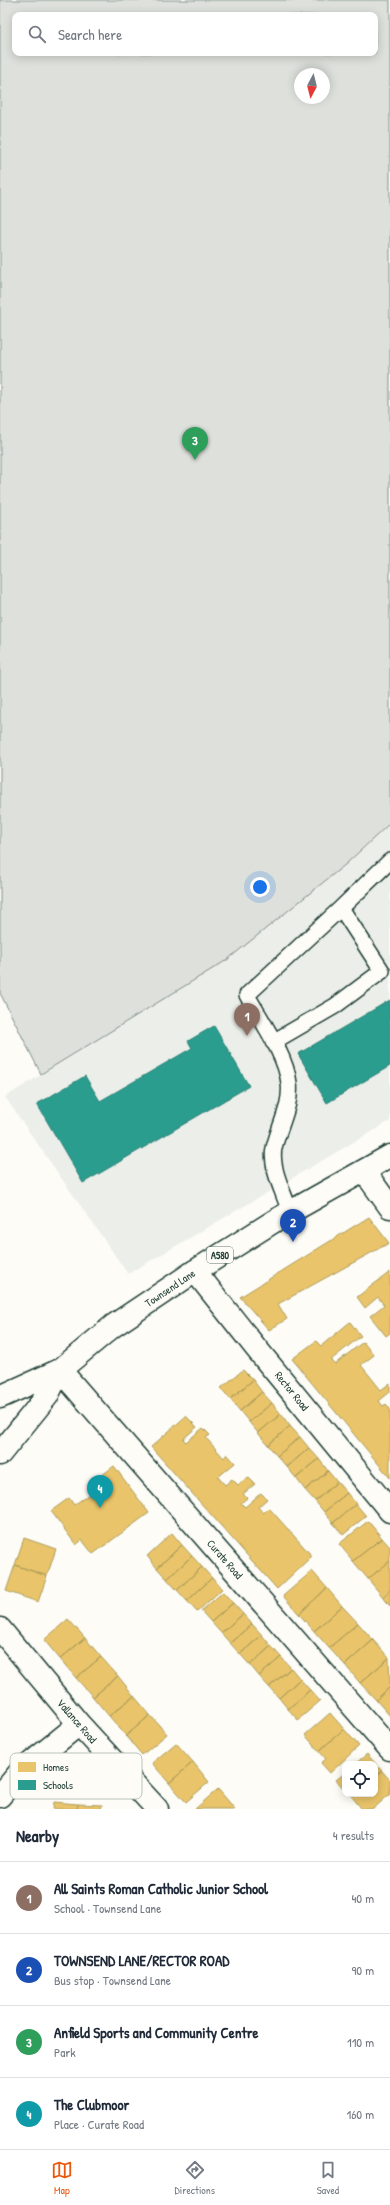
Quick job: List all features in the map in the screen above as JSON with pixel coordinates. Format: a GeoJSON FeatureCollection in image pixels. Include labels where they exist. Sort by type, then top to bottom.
{"type":"FeatureCollection","features":[{"type":"Feature","properties":{"kind":"street","name":"Townsend Lane"},"geometry":{"type":"LineString","coordinates":[[0,1397],[60,1370],[113,1326],[195,1271],[290,1212],[390,1156]]}},
{"type":"Feature","properties":{"kind":"street"},"geometry":{"type":"LineString","coordinates":[[364,1171],[390,1208]]}},
{"type":"Feature","properties":{"kind":"street","name":"Rector Road"},"geometry":{"type":"LineString","coordinates":[[195,1271],[256,1348],[390,1511]]}},
{"type":"Feature","properties":{"kind":"street","name":"Townsend Lane"},"geometry":{"type":"LineString","coordinates":[[0,1454],[47,1396],[60,1370]]}},
{"type":"Feature","properties":{"kind":"street","name":"Curate Road"},"geometry":{"type":"LineString","coordinates":[[60,1370],[390,1749]]}},
{"type":"Feature","properties":{"kind":"street","name":"Vallance Road"},"geometry":{"type":"LineString","coordinates":[[0,1629],[79,1724],[106,1753]]}},
{"type":"Feature","properties":{"kind":"street"},"geometry":{"type":"LineString","coordinates":[[43,1753],[79,1724]]}},
{"type":"Feature","properties":{"kind":"street"},"geometry":{"type":"LineString","coordinates":[[0,1796],[10,1784]]}},
{"type":"Feature","properties":{"kind":"street","name":"Vallance Road"},"geometry":{"type":"LineString","coordinates":[[142,1793],[157,1809]]}},
{"type":"Feature","properties":{"kind":"lane"},"geometry":{"type":"LineString","coordinates":[[290,1212],[274,1167],[274,1149],[290,1096],[289,1082],[284,1064],[247,995],[390,862]]}},
{"type":"Feature","properties":{"kind":"lane"},"geometry":{"type":"LineString","coordinates":[[273,1042],[335,1006],[382,971],[341,908]]}},
{"type":"Feature","properties":{"kind":"shaded area"},"geometry":{"type":"Polygon","coordinates":[[[0,0],[390,0],[390,823],[346,864],[227,960],[41,1074],[0,993],[0,0]]]}},
{"type":"Feature","properties":{"kind":"shaded area"},"geometry":{"type":"Polygon","coordinates":[[[390,823],[390,1121],[128,1274],[5,1097],[227,960],[346,864],[390,823]]]}},
{"type":"Feature","properties":{"kind":"building: Homes"},"geometry":{"type":"Polygon","coordinates":[[[369,1217],[389,1243],[278,1304],[287,1319],[269,1330],[240,1297],[369,1217]]]}},
{"type":"Feature","properties":{"kind":"building: Homes"},"geometry":{"type":"Polygon","coordinates":[[[390,1272],[390,1333],[386,1336],[370,1316],[384,1305],[378,1297],[365,1308],[357,1297],[390,1272]]]}},
{"type":"Feature","properties":{"kind":"building: Homes"},"geometry":{"type":"Polygon","coordinates":[[[350,1322],[361,1336],[331,1360],[335,1364],[363,1342],[374,1355],[361,1365],[381,1390],[390,1383],[390,1392],[379,1401],[383,1406],[386,1404],[390,1409],[390,1478],[292,1359],[316,1341],[321,1346],[350,1322]]]}},
{"type":"Feature","properties":{"kind":"building: Homes"},"geometry":{"type":"Polygon","coordinates":[[[243,1370],[253,1380],[230,1399],[221,1388],[243,1370]]]}},
{"type":"Feature","properties":{"kind":"building: Homes"},"geometry":{"type":"Polygon","coordinates":[[[253,1380],[262,1392],[240,1411],[230,1399],[253,1380]]]}},
{"type":"Feature","properties":{"kind":"building: Homes"},"geometry":{"type":"Polygon","coordinates":[[[262,1392],[272,1403],[249,1422],[240,1411],[262,1392]]]}},
{"type":"Feature","properties":{"kind":"building: Homes"},"geometry":{"type":"Polygon","coordinates":[[[272,1403],[281,1414],[258,1433],[249,1422],[272,1403]]]}},
{"type":"Feature","properties":{"kind":"building: Homes"},"geometry":{"type":"Polygon","coordinates":[[[281,1414],[290,1426],[268,1445],[258,1433],[281,1414]]]}},
{"type":"Feature","properties":{"kind":"building: Homes"},"geometry":{"type":"Polygon","coordinates":[[[186,1416],[197,1427],[183,1439],[186,1442],[203,1428],[210,1435],[206,1438],[224,1458],[227,1454],[235,1463],[218,1477],[225,1485],[232,1479],[238,1485],[248,1477],[255,1484],[243,1494],[247,1498],[241,1503],[245,1507],[261,1493],[267,1499],[258,1507],[263,1513],[269,1508],[312,1556],[277,1589],[151,1447],[186,1416]]]}},
{"type":"Feature","properties":{"kind":"building: Homes"},"geometry":{"type":"Polygon","coordinates":[[[290,1426],[300,1437],[277,1456],[268,1445],[290,1426]]]}},
{"type":"Feature","properties":{"kind":"building: Homes"},"geometry":{"type":"Polygon","coordinates":[[[300,1437],[309,1448],[287,1467],[277,1456],[300,1437]]]}},
{"type":"Feature","properties":{"kind":"building: Homes"},"geometry":{"type":"Polygon","coordinates":[[[309,1448],[319,1459],[296,1478],[287,1467],[309,1448]]]}},
{"type":"Feature","properties":{"kind":"building: Homes"},"geometry":{"type":"Polygon","coordinates":[[[319,1459],[328,1471],[305,1490],[296,1478],[319,1459]]]}},
{"type":"Feature","properties":{"kind":"building: Homes"},"geometry":{"type":"Polygon","coordinates":[[[114,1466],[149,1513],[93,1554],[82,1540],[76,1545],[51,1511],[69,1498],[74,1505],[103,1484],[98,1478],[114,1466]]]}},
{"type":"Feature","properties":{"kind":"building: Homes"},"geometry":{"type":"Polygon","coordinates":[[[328,1471],[337,1482],[315,1501],[305,1490],[328,1471]]]}},
{"type":"Feature","properties":{"kind":"building: Homes"},"geometry":{"type":"Polygon","coordinates":[[[337,1482],[347,1493],[324,1512],[315,1501],[337,1482]]]}},
{"type":"Feature","properties":{"kind":"building: Homes"},"geometry":{"type":"Polygon","coordinates":[[[347,1493],[356,1504],[333,1523],[324,1512],[347,1493]]]}},
{"type":"Feature","properties":{"kind":"building: Homes"},"geometry":{"type":"Polygon","coordinates":[[[356,1504],[366,1516],[343,1535],[333,1523],[356,1504]]]}},
{"type":"Feature","properties":{"kind":"building: Homes"},"geometry":{"type":"Polygon","coordinates":[[[368,1521],[382,1538],[353,1561],[339,1544],[368,1521]]]}},
{"type":"Feature","properties":{"kind":"building: Homes"},"geometry":{"type":"Polygon","coordinates":[[[172,1533],[182,1545],[157,1568],[147,1556],[172,1533]]]}},
{"type":"Feature","properties":{"kind":"building: Homes"},"geometry":{"type":"Polygon","coordinates":[[[24,1538],[56,1549],[47,1576],[15,1565],[24,1538]]]}},
{"type":"Feature","properties":{"kind":"building: Homes"},"geometry":{"type":"Polygon","coordinates":[[[382,1538],[390,1547],[390,1561],[368,1579],[353,1561],[382,1538]]]}},
{"type":"Feature","properties":{"kind":"building: Homes"},"geometry":{"type":"Polygon","coordinates":[[[182,1545],[192,1556],[167,1579],[157,1568],[182,1545]]]}},
{"type":"Feature","properties":{"kind":"building: Homes"},"geometry":{"type":"Polygon","coordinates":[[[192,1556],[202,1567],[177,1590],[167,1579],[192,1556]]]}},
{"type":"Feature","properties":{"kind":"building: Homes"},"geometry":{"type":"Polygon","coordinates":[[[390,1561],[390,1590],[383,1597],[368,1579],[390,1561]]]}},
{"type":"Feature","properties":{"kind":"building: Homes"},"geometry":{"type":"Polygon","coordinates":[[[15,1565],[47,1576],[38,1602],[6,1591],[15,1565]]]}},
{"type":"Feature","properties":{"kind":"building: Homes"},"geometry":{"type":"Polygon","coordinates":[[[202,1567],[212,1578],[187,1601],[177,1590],[202,1567]]]}},
{"type":"Feature","properties":{"kind":"building: Homes"},"geometry":{"type":"Polygon","coordinates":[[[312,1571],[327,1588],[299,1614],[283,1596],[312,1571]]]}},
{"type":"Feature","properties":{"kind":"building: Homes"},"geometry":{"type":"Polygon","coordinates":[[[212,1578],[222,1589],[197,1612],[187,1601],[212,1578]]]}},
{"type":"Feature","properties":{"kind":"building: Homes"},"geometry":{"type":"Polygon","coordinates":[[[327,1588],[342,1606],[314,1631],[299,1614],[327,1588]]]}},
{"type":"Feature","properties":{"kind":"building: Homes"},"geometry":{"type":"Polygon","coordinates":[[[390,1590],[390,1606],[383,1597],[390,1590]]]}},
{"type":"Feature","properties":{"kind":"building: Homes"},"geometry":{"type":"Polygon","coordinates":[[[223,1592],[233,1603],[211,1622],[201,1611],[223,1592]]]}},
{"type":"Feature","properties":{"kind":"building: Homes"},"geometry":{"type":"Polygon","coordinates":[[[233,1603],[243,1614],[221,1633],[211,1622],[233,1603]]]}},
{"type":"Feature","properties":{"kind":"building: Homes"},"geometry":{"type":"Polygon","coordinates":[[[342,1606],[358,1623],[329,1648],[314,1631],[342,1606]]]}},
{"type":"Feature","properties":{"kind":"building: Homes"},"geometry":{"type":"Polygon","coordinates":[[[243,1614],[252,1624],[230,1643],[221,1633],[243,1614]]]}},
{"type":"Feature","properties":{"kind":"building: Homes"},"geometry":{"type":"Polygon","coordinates":[[[68,1619],[85,1638],[60,1659],[44,1640],[68,1619]]]}},
{"type":"Feature","properties":{"kind":"building: Homes"},"geometry":{"type":"Polygon","coordinates":[[[358,1623],[373,1640],[345,1665],[329,1648],[358,1623]]]}},
{"type":"Feature","properties":{"kind":"building: Homes"},"geometry":{"type":"Polygon","coordinates":[[[252,1624],[262,1635],[240,1654],[230,1643],[252,1624]]]}},
{"type":"Feature","properties":{"kind":"building: Homes"},"geometry":{"type":"Polygon","coordinates":[[[262,1635],[271,1646],[250,1665],[240,1654],[262,1635]]]}},
{"type":"Feature","properties":{"kind":"building: Homes"},"geometry":{"type":"Polygon","coordinates":[[[85,1638],[101,1657],[76,1678],[60,1659],[85,1638]]]}},
{"type":"Feature","properties":{"kind":"building: Homes"},"geometry":{"type":"Polygon","coordinates":[[[373,1640],[389,1658],[360,1683],[345,1665],[373,1640]]]}},
{"type":"Feature","properties":{"kind":"building: Homes"},"geometry":{"type":"Polygon","coordinates":[[[271,1646],[281,1657],[259,1676],[250,1665],[271,1646]]]}},
{"type":"Feature","properties":{"kind":"building: Homes"},"geometry":{"type":"Polygon","coordinates":[[[101,1657],[118,1676],[93,1697],[76,1678],[101,1657]]]}},
{"type":"Feature","properties":{"kind":"building: Homes"},"geometry":{"type":"Polygon","coordinates":[[[281,1657],[291,1668],[269,1687],[259,1676],[281,1657]]]}},
{"type":"Feature","properties":{"kind":"building: Homes"},"geometry":{"type":"Polygon","coordinates":[[[389,1658],[390,1687],[376,1700],[360,1683],[389,1658]]]}},
{"type":"Feature","properties":{"kind":"building: Homes"},"geometry":{"type":"Polygon","coordinates":[[[291,1668],[300,1679],[279,1698],[269,1687],[291,1668]]]}},
{"type":"Feature","properties":{"kind":"building: Homes"},"geometry":{"type":"Polygon","coordinates":[[[118,1676],[134,1696],[109,1716],[93,1697],[118,1676]]]}},
{"type":"Feature","properties":{"kind":"building: Homes"},"geometry":{"type":"Polygon","coordinates":[[[300,1679],[310,1690],[288,1709],[279,1698],[300,1679]]]}},
{"type":"Feature","properties":{"kind":"building: Homes"},"geometry":{"type":"Polygon","coordinates":[[[390,1687],[390,1716],[376,1700],[390,1687]]]}},
{"type":"Feature","properties":{"kind":"building: Homes"},"geometry":{"type":"Polygon","coordinates":[[[310,1690],[320,1701],[298,1720],[288,1709],[310,1690]]]}},
{"type":"Feature","properties":{"kind":"building: Homes"},"geometry":{"type":"Polygon","coordinates":[[[134,1696],[150,1715],[126,1736],[109,1716],[134,1696]]]}},
{"type":"Feature","properties":{"kind":"building: Homes"},"geometry":{"type":"Polygon","coordinates":[[[330,1713],[344,1729],[319,1751],[305,1735],[330,1713]]]}},
{"type":"Feature","properties":{"kind":"building: Homes"},"geometry":{"type":"Polygon","coordinates":[[[150,1715],[167,1734],[142,1755],[142,1753],[140,1753],[126,1736],[150,1715]]]}},
{"type":"Feature","properties":{"kind":"building: Homes"},"geometry":{"type":"Polygon","coordinates":[[[344,1729],[359,1746],[330,1773],[321,1763],[326,1759],[319,1751],[344,1729]]]}},
{"type":"Feature","properties":{"kind":"building: Homes"},"geometry":{"type":"Polygon","coordinates":[[[176,1743],[193,1762],[169,1783],[152,1763],[176,1743]]]}},
{"type":"Feature","properties":{"kind":"building: Homes"},"geometry":{"type":"Polygon","coordinates":[[[367,1754],[373,1761],[359,1761],[367,1754]]]}},
{"type":"Feature","properties":{"kind":"building: Homes"},"geometry":{"type":"Polygon","coordinates":[[[193,1762],[209,1782],[186,1802],[169,1783],[193,1762]]]}},
{"type":"Feature","properties":{"kind":"building: Homes"},"geometry":{"type":"Polygon","coordinates":[[[378,1766],[382,1771],[378,1774],[378,1766]]]}},
{"type":"Feature","properties":{"kind":"building: Homes"},"geometry":{"type":"Polygon","coordinates":[[[382,1771],[390,1780],[390,1794],[373,1809],[362,1809],[352,1797],[378,1797],[378,1774],[382,1771]]]}},
{"type":"Feature","properties":{"kind":"building: Homes"},"geometry":{"type":"Polygon","coordinates":[[[342,1775],[342,1787],[336,1780],[342,1775]]]}},
{"type":"Feature","properties":{"kind":"building: Homes"},"geometry":{"type":"Polygon","coordinates":[[[218,1789],[235,1809],[195,1809],[218,1789]]]}},
{"type":"Feature","properties":{"kind":"building: Homes"},"geometry":{"type":"Polygon","coordinates":[[[54,1802],[78,1804],[77,1809],[53,1809],[54,1802]]]}},
{"type":"Feature","properties":{"kind":"building: Homes"},"geometry":{"type":"Polygon","coordinates":[[[78,1804],[102,1805],[101,1809],[77,1809],[78,1804]]]}},
{"type":"Feature","properties":{"kind":"building: Schools"},"geometry":{"type":"Polygon","coordinates":[[[390,1000],[390,1066],[327,1103],[298,1054],[390,1000]]]}},
{"type":"Feature","properties":{"kind":"building: Schools"},"geometry":{"type":"Polygon","coordinates":[[[214,1026],[249,1086],[83,1183],[37,1104],[85,1076],[100,1101],[192,1048],[188,1041],[214,1026]]]}},
{"type":"Feature","properties":{"kind":"place","name":"Anfield Sports and Community Centre"},"geometry":{"type":"Point","coordinates":[195,460]}},
{"type":"Feature","properties":{"kind":"place","name":"All Saints Roman Catholic Junior School"},"geometry":{"type":"Point","coordinates":[247,1036]}},
{"type":"Feature","properties":{"kind":"place","name":"TOWNSEND LANE/RECTOR ROAD"},"geometry":{"type":"Point","coordinates":[293,1242]}},
{"type":"Feature","properties":{"kind":"place","name":"The Clubmoor"},"geometry":{"type":"Point","coordinates":[100,1508]}}]}
